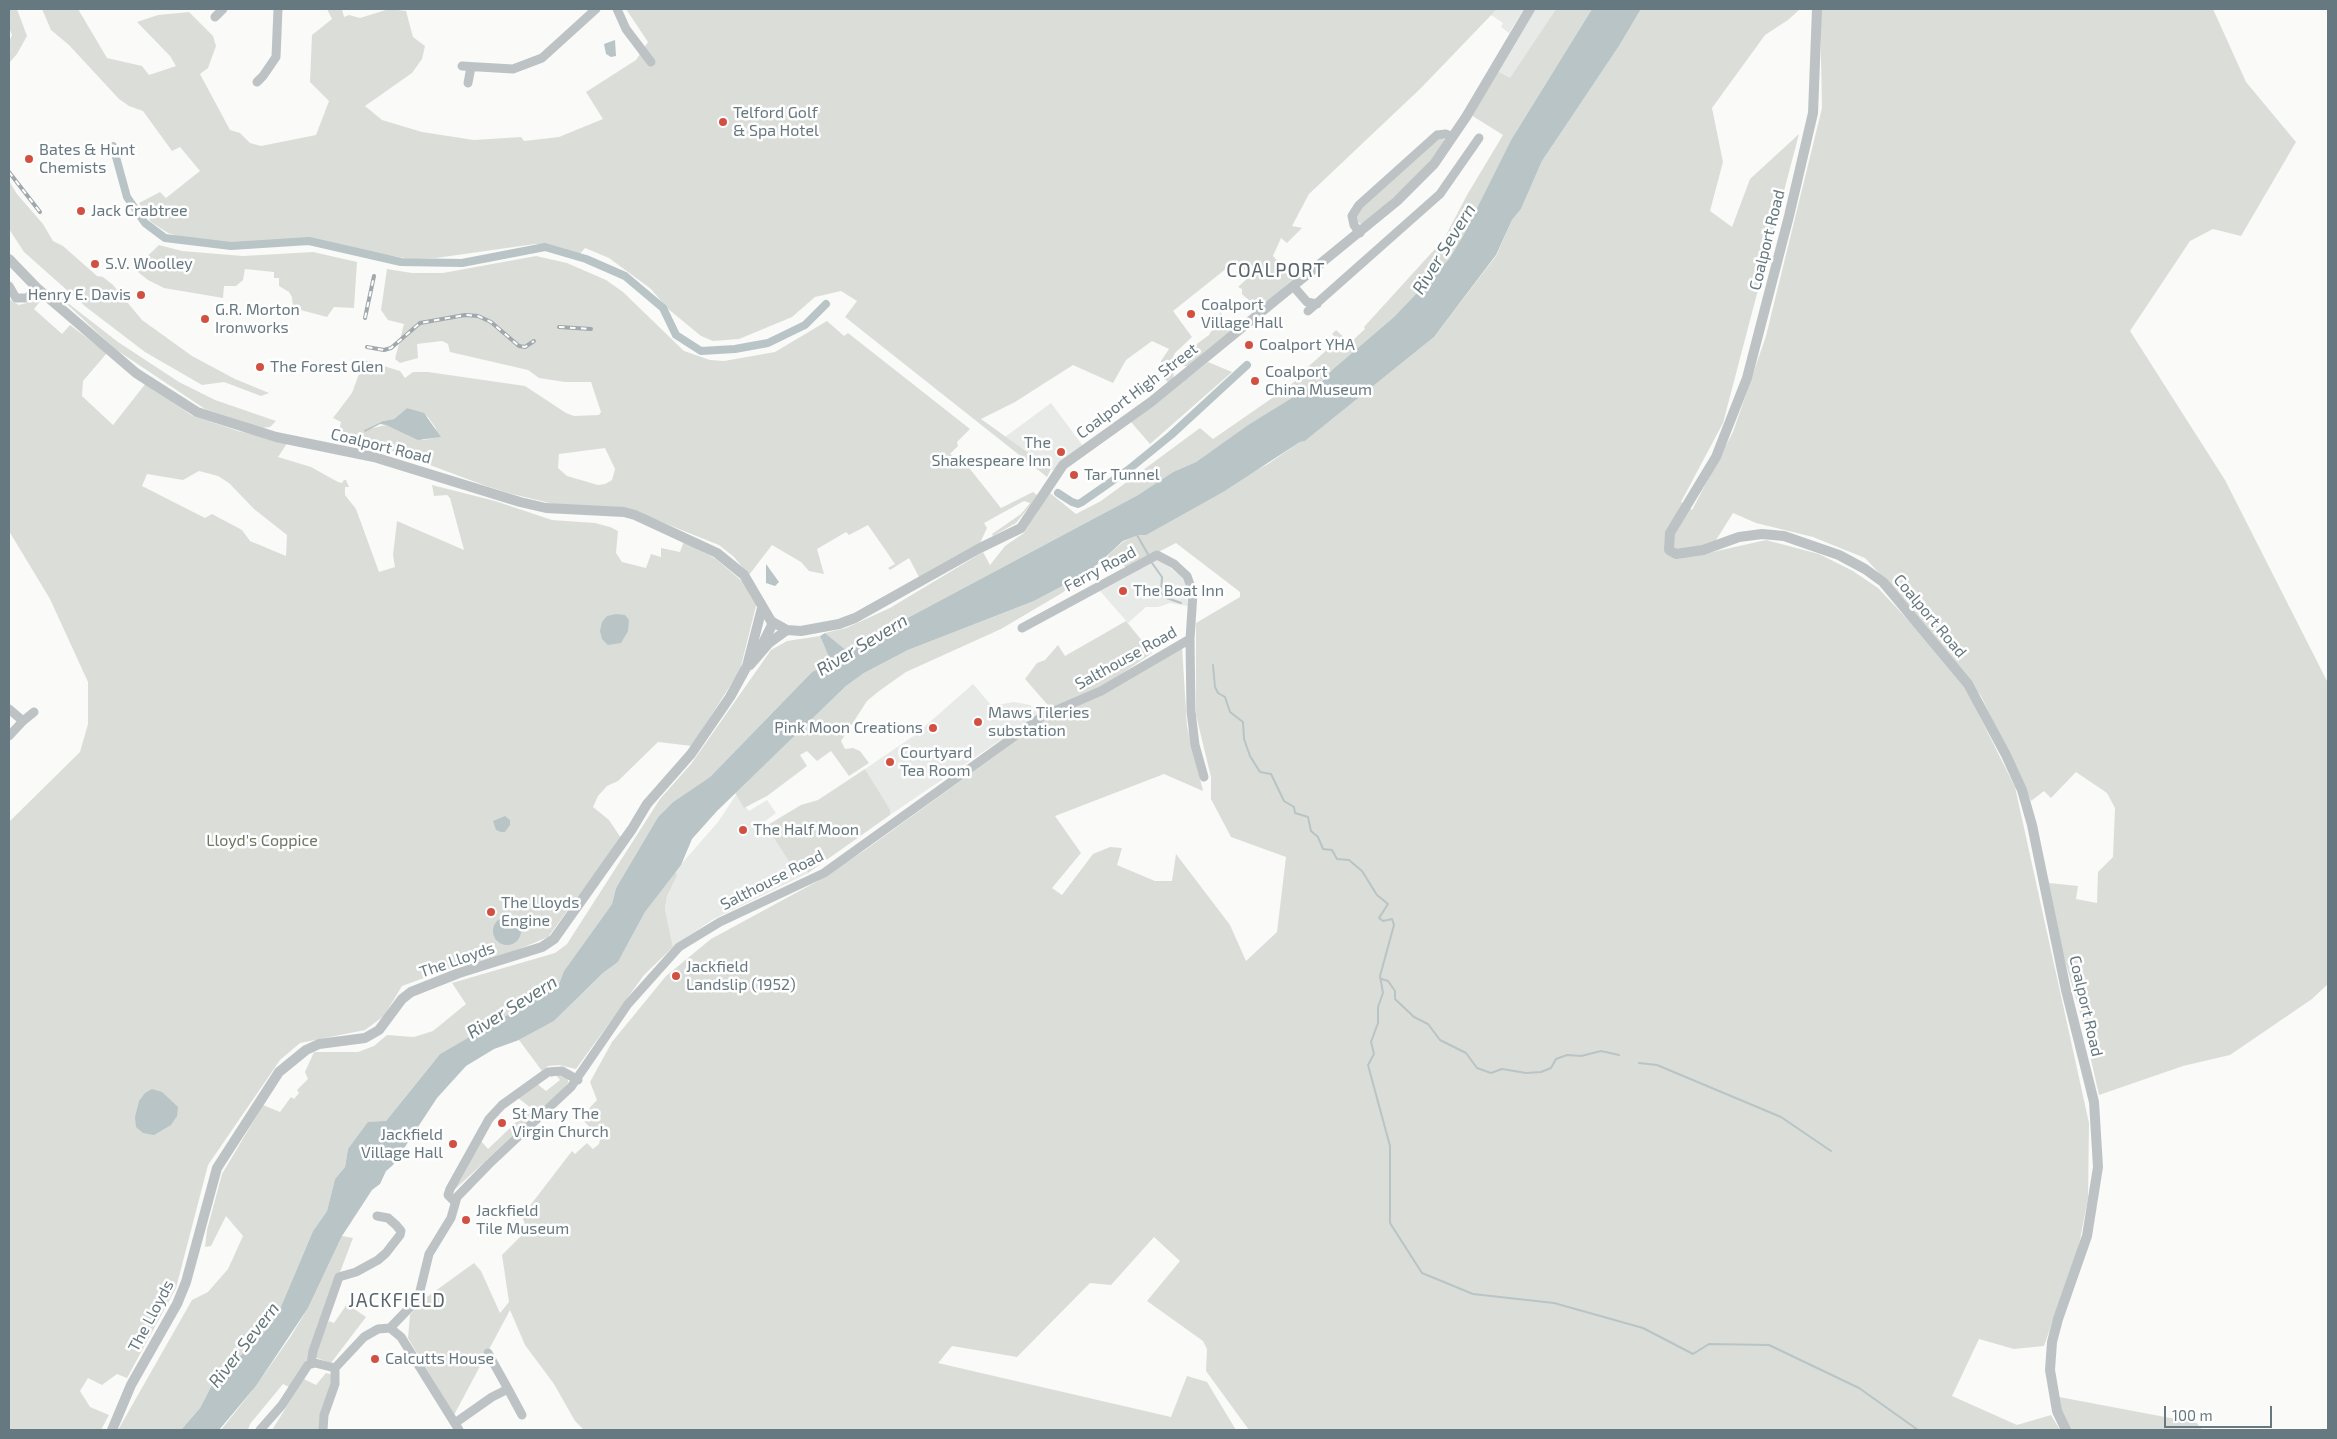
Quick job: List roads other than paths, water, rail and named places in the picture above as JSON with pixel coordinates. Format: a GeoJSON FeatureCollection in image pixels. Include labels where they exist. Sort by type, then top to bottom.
{"type":"FeatureCollection","features":[{"type":"Feature","properties":{"kind":"street"},"geometry":{"type":"LineString","coordinates":[[215,17],[224,9]]}},
{"type":"Feature","properties":{"kind":"street"},"geometry":{"type":"LineString","coordinates":[[264,80],[276,57],[278,9]]}},
{"type":"Feature","properties":{"kind":"street"},"geometry":{"type":"LineString","coordinates":[[468,83],[466,66],[513,69],[542,58],[596,9]]}},
{"type":"Feature","properties":{"kind":"street"},"geometry":{"type":"LineString","coordinates":[[616,9],[626,29],[651,62]]}},
{"type":"Feature","properties":{"kind":"street","name":"Coalport High Street"},"geometry":{"type":"LineString","coordinates":[[762,608],[773,623],[788,630],[800,631],[839,624],[876,608],[980,548],[1021,528],[1062,465],[1151,402],[1294,288],[1397,202],[1428,170],[1466,118],[1530,9]]}},
{"type":"Feature","properties":{"kind":"street","name":"Coalport Road"},"geometry":{"type":"LineString","coordinates":[[1818,9],[1813,112],[1789,216],[1747,378],[1716,456],[1670,533],[1669,550],[1676,554],[1703,550],[1739,537],[1756,534],[1784,536],[1839,555],[1865,569],[1883,582],[1968,684],[1988,718],[2022,790],[2032,825],[2066,990],[2094,1102],[2098,1167],[2087,1236],[2058,1319],[2052,1342],[2050,1370],[2057,1410],[2066,1430]]}},
{"type":"Feature","properties":{"kind":"street"},"geometry":{"type":"LineString","coordinates":[[1360,233],[1354,225],[1352,216],[1359,205],[1437,135],[1446,134],[1452,137]]}},
{"type":"Feature","properties":{"kind":"street"},"geometry":{"type":"LineString","coordinates":[[1308,312],[1440,194],[1479,138]]}},
{"type":"Feature","properties":{"kind":"street","name":"Coalport Road"},"geometry":{"type":"LineString","coordinates":[[9,259],[68,319],[136,373],[197,412],[276,437],[374,457],[520,502],[546,508],[624,512],[635,515],[717,553],[744,575],[762,608]]}},
{"type":"Feature","properties":{"kind":"street"},"geometry":{"type":"LineString","coordinates":[[9,286],[16,298],[27,298],[38,288]]}},
{"type":"Feature","properties":{"kind":"street"},"geometry":{"type":"LineString","coordinates":[[1294,288],[1307,302],[1317,304]]}},
{"type":"Feature","properties":{"kind":"street","name":"Ferry Road"},"geometry":{"type":"LineString","coordinates":[[1022,628],[1157,555],[1174,564],[1187,576],[1193,593],[1190,639]]}},
{"type":"Feature","properties":{"kind":"street","name":"The Lloyds"},"geometry":{"type":"LineString","coordinates":[[112,1430],[131,1385],[177,1304],[186,1282],[217,1168],[279,1072],[306,1050],[319,1044],[365,1038],[379,1030],[402,999],[411,992],[459,973],[542,947],[554,939],[632,829],[647,804],[690,754],[730,697],[744,673],[762,608]]}},
{"type":"Feature","properties":{"kind":"street"},"geometry":{"type":"LineString","coordinates":[[758,654],[773,623]]}},
{"type":"Feature","properties":{"kind":"street"},"geometry":{"type":"LineString","coordinates":[[744,673],[758,654],[775,637],[788,630]]}},
{"type":"Feature","properties":{"kind":"street"},"geometry":{"type":"LineString","coordinates":[[1190,639],[1191,711],[1195,745],[1204,777]]}},
{"type":"Feature","properties":{"kind":"street","name":"Salthouse Road"},"geometry":{"type":"LineString","coordinates":[[451,1198],[578,1080],[628,1004],[679,947],[720,922],[824,873],[1043,716],[1101,691],[1190,639]]}},
{"type":"Feature","properties":{"kind":"street"},"geometry":{"type":"LineString","coordinates":[[9,709],[23,721]]}},
{"type":"Feature","properties":{"kind":"street"},"geometry":{"type":"LineString","coordinates":[[10,734],[34,712]]}},
{"type":"Feature","properties":{"kind":"street"},"geometry":{"type":"LineString","coordinates":[[323,1430],[324,1415],[335,1384],[335,1368],[364,1337],[378,1329],[390,1328],[418,1299],[429,1254],[451,1218],[451,1198],[455,1180],[489,1119],[502,1105],[548,1072],[562,1071],[578,1080]]}},
{"type":"Feature","properties":{"kind":"street"},"geometry":{"type":"LineString","coordinates":[[260,1430],[282,1405],[311,1363],[313,1351],[339,1277],[356,1272],[378,1260],[400,1235],[399,1228],[388,1218],[377,1216]]}},
{"type":"Feature","properties":{"kind":"street"},"geometry":{"type":"LineString","coordinates":[[390,1328],[401,1338],[457,1427],[492,1397],[508,1389]]}},
{"type":"Feature","properties":{"kind":"street"},"geometry":{"type":"LineString","coordinates":[[488,1353],[522,1415]]}},
{"type":"Feature","properties":{"kind":"street"},"geometry":{"type":"LineString","coordinates":[[311,1363],[335,1368]]}},
{"type":"Feature","properties":{"kind":"water","name":"River Severn"},"geometry":{"type":"Polygon","coordinates":[[[1592,9],[1641,9],[1619,46],[1542,161],[1521,209],[1512,220],[1496,255],[1434,337],[1305,441],[1300,442],[1223,492],[1146,535],[1138,535],[1123,541],[1089,572],[1034,601],[908,650],[864,673],[846,686],[717,811],[692,839],[681,865],[645,912],[618,962],[603,973],[554,1021],[519,1040],[494,1049],[466,1066],[437,1098],[393,1165],[386,1171],[380,1184],[372,1190],[342,1236],[308,1308],[256,1386],[219,1430],[181,1430],[200,1408],[213,1383],[267,1329],[277,1316],[313,1231],[327,1211],[335,1179],[345,1167],[348,1149],[368,1122],[386,1121],[440,1054],[558,986],[564,971],[612,904],[616,888],[658,817],[673,802],[710,777],[812,672],[831,662],[820,636],[825,633],[848,652],[885,630],[1138,495],[1173,472],[1196,462],[1248,425],[1315,384],[1319,385],[1332,370],[1395,316],[1449,259],[1463,236],[1511,140],[1592,9]]]}},
{"type":"Feature","properties":{"kind":"water"},"geometry":{"type":"Polygon","coordinates":[[[615,40],[616,56],[611,57],[606,54],[604,44],[615,40]]]}},
{"type":"Feature","properties":{"kind":"water"},"geometry":{"type":"Polygon","coordinates":[[[407,408],[424,413],[441,437],[418,440],[380,424],[365,432],[364,430],[383,421],[394,419],[407,408]]]}},
{"type":"Feature","properties":{"kind":"water"},"geometry":{"type":"Polygon","coordinates":[[[766,564],[779,582],[775,586],[766,583],[766,564]]]}},
{"type":"Feature","properties":{"kind":"water"},"geometry":{"type":"Polygon","coordinates":[[[625,615],[629,620],[628,631],[621,643],[608,645],[602,639],[600,631],[602,622],[607,616],[625,615]]]}},
{"type":"Feature","properties":{"kind":"water"},"geometry":{"type":"Polygon","coordinates":[[[505,816],[510,820],[510,825],[505,832],[496,830],[493,821],[505,816]]]}},
{"type":"Feature","properties":{"kind":"water"},"geometry":{"type":"Polygon","coordinates":[[[507,917],[517,921],[521,931],[517,941],[507,945],[497,941],[493,931],[497,921],[507,917]]]}},
{"type":"Feature","properties":{"kind":"water"},"geometry":{"type":"Polygon","coordinates":[[[152,1089],[162,1092],[178,1107],[177,1116],[171,1125],[154,1135],[143,1133],[136,1127],[135,1117],[139,1101],[145,1093],[152,1089]]]}},
{"type":"Feature","properties":{"kind":"waterway"},"geometry":{"type":"LineString","coordinates":[[113,146],[127,197],[145,223],[165,238],[231,246],[309,241],[401,262],[462,263],[545,247],[586,259],[625,276],[663,308],[676,335],[701,351],[735,349],[768,343],[805,325],[826,304]]}},
{"type":"Feature","properties":{"kind":"waterway"},"geometry":{"type":"LineString","coordinates":[[1058,493],[1072,502],[1078,504],[1082,502],[1128,470],[1171,435],[1247,365]]}},
{"type":"Feature","properties":{"kind":"waterway"},"geometry":{"type":"LineString","coordinates":[[1137,535],[1149,556]]}},
{"type":"Feature","properties":{"kind":"waterway"},"geometry":{"type":"LineString","coordinates":[[1152,563],[1162,577],[1161,593],[1164,597],[1181,603]]}},
{"type":"Feature","properties":{"kind":"waterway"},"geometry":{"type":"LineString","coordinates":[[1213,665],[1215,687],[1218,693],[1225,697],[1230,712],[1243,722],[1244,739],[1250,756],[1260,772],[1271,774],[1284,801],[1294,807],[1295,813],[1308,817],[1311,831],[1318,837],[1323,849],[1332,850],[1337,859],[1349,860],[1362,871],[1377,895],[1388,904],[1379,918],[1383,921],[1392,919],[1394,925],[1380,976],[1383,993],[1378,1007],[1378,1023],[1371,1042],[1374,1054],[1368,1065],[1390,1146],[1390,1223],[1422,1273],[1473,1294],[1554,1303],[1643,1328],[1693,1354],[1709,1344],[1769,1345],[1859,1388],[1918,1430]]}},
{"type":"Feature","properties":{"kind":"waterway"},"geometry":{"type":"LineString","coordinates":[[1382,979],[1388,981],[1395,991],[1395,999],[1414,1017],[1428,1024],[1440,1040],[1466,1053],[1477,1068],[1491,1073],[1502,1069],[1526,1073],[1541,1072],[1551,1068],[1556,1059],[1567,1055],[1581,1056],[1601,1051],[1619,1055]]}},
{"type":"Feature","properties":{"kind":"waterway"},"geometry":{"type":"LineString","coordinates":[[1639,1063],[1657,1065],[1781,1117],[1831,1151]]}},
{"type":"Feature","properties":{"kind":"railway"},"geometry":{"type":"LineString","coordinates":[[9,172],[40,212]]}},
{"type":"Feature","properties":{"kind":"railway"},"geometry":{"type":"LineString","coordinates":[[365,318],[374,276]]}},
{"type":"Feature","properties":{"kind":"railway"},"geometry":{"type":"LineString","coordinates":[[367,347],[384,350],[391,348],[420,323],[465,315],[478,316],[491,322],[519,346],[525,347],[534,341]]}},
{"type":"Feature","properties":{"kind":"railway"},"geometry":{"type":"LineString","coordinates":[[559,327],[591,329]]}},
{"type":"Feature","properties":{"kind":"place","name":"Telford Golf & Spa Hotel"},"geometry":{"type":"Point","coordinates":[723,122]}},
{"type":"Feature","properties":{"kind":"place","name":"Bates & Hunt Chemists"},"geometry":{"type":"Point","coordinates":[29,159]}},
{"type":"Feature","properties":{"kind":"place","name":"Jack Crabtree"},"geometry":{"type":"Point","coordinates":[81,211]}},
{"type":"Feature","properties":{"kind":"place","name":"S.V. Woolley"},"geometry":{"type":"Point","coordinates":[95,264]}},
{"type":"Feature","properties":{"kind":"place","name":"Henry E. Davis"},"geometry":{"type":"Point","coordinates":[141,295]}},
{"type":"Feature","properties":{"kind":"place","name":"Coalport Village Hall"},"geometry":{"type":"Point","coordinates":[1191,314]}},
{"type":"Feature","properties":{"kind":"place","name":"G.R. Morton Ironworks"},"geometry":{"type":"Point","coordinates":[205,319]}},
{"type":"Feature","properties":{"kind":"place","name":"Coalport YHA"},"geometry":{"type":"Point","coordinates":[1249,345]}},
{"type":"Feature","properties":{"kind":"place","name":"The Forest Glen"},"geometry":{"type":"Point","coordinates":[260,367]}},
{"type":"Feature","properties":{"kind":"place","name":"Coalport China Museum"},"geometry":{"type":"Point","coordinates":[1255,381]}},
{"type":"Feature","properties":{"kind":"place","name":"The Shakespeare Inn"},"geometry":{"type":"Point","coordinates":[1061,452]}},
{"type":"Feature","properties":{"kind":"place","name":"Tar Tunnel"},"geometry":{"type":"Point","coordinates":[1074,475]}},
{"type":"Feature","properties":{"kind":"place","name":"The Boat Inn"},"geometry":{"type":"Point","coordinates":[1123,591]}},
{"type":"Feature","properties":{"kind":"place","name":"Maws Tileries substation"},"geometry":{"type":"Point","coordinates":[978,722]}},
{"type":"Feature","properties":{"kind":"place","name":"Pink Moon Creations"},"geometry":{"type":"Point","coordinates":[933,728]}},
{"type":"Feature","properties":{"kind":"place","name":"Courtyard Tea Room"},"geometry":{"type":"Point","coordinates":[890,762]}},
{"type":"Feature","properties":{"kind":"place","name":"The Half Moon"},"geometry":{"type":"Point","coordinates":[743,830]}},
{"type":"Feature","properties":{"kind":"place","name":"The Lloyds Engine"},"geometry":{"type":"Point","coordinates":[491,912]}},
{"type":"Feature","properties":{"kind":"place","name":"Jackfield Landslip (1952)"},"geometry":{"type":"Point","coordinates":[676,976]}},
{"type":"Feature","properties":{"kind":"place","name":"St Mary The Virgin Church"},"geometry":{"type":"Point","coordinates":[502,1123]}},
{"type":"Feature","properties":{"kind":"place","name":"Jackfield Village Hall"},"geometry":{"type":"Point","coordinates":[453,1144]}},
{"type":"Feature","properties":{"kind":"place","name":"Jackfield Tile Museum"},"geometry":{"type":"Point","coordinates":[466,1220]}},
{"type":"Feature","properties":{"kind":"place","name":"Calcutts House"},"geometry":{"type":"Point","coordinates":[375,1359]}},
{"type":"Feature","properties":{"kind":"district","name":"COALPORT"},"geometry":{"type":"Point","coordinates":[1276,271]}},
{"type":"Feature","properties":{"kind":"district","name":"JACKFIELD"},"geometry":{"type":"Point","coordinates":[397,1301]}},
{"type":"Feature","properties":{"kind":"park label","name":"Lloyd's Coppice"},"geometry":{"type":"Point","coordinates":[262,841]}}]}
